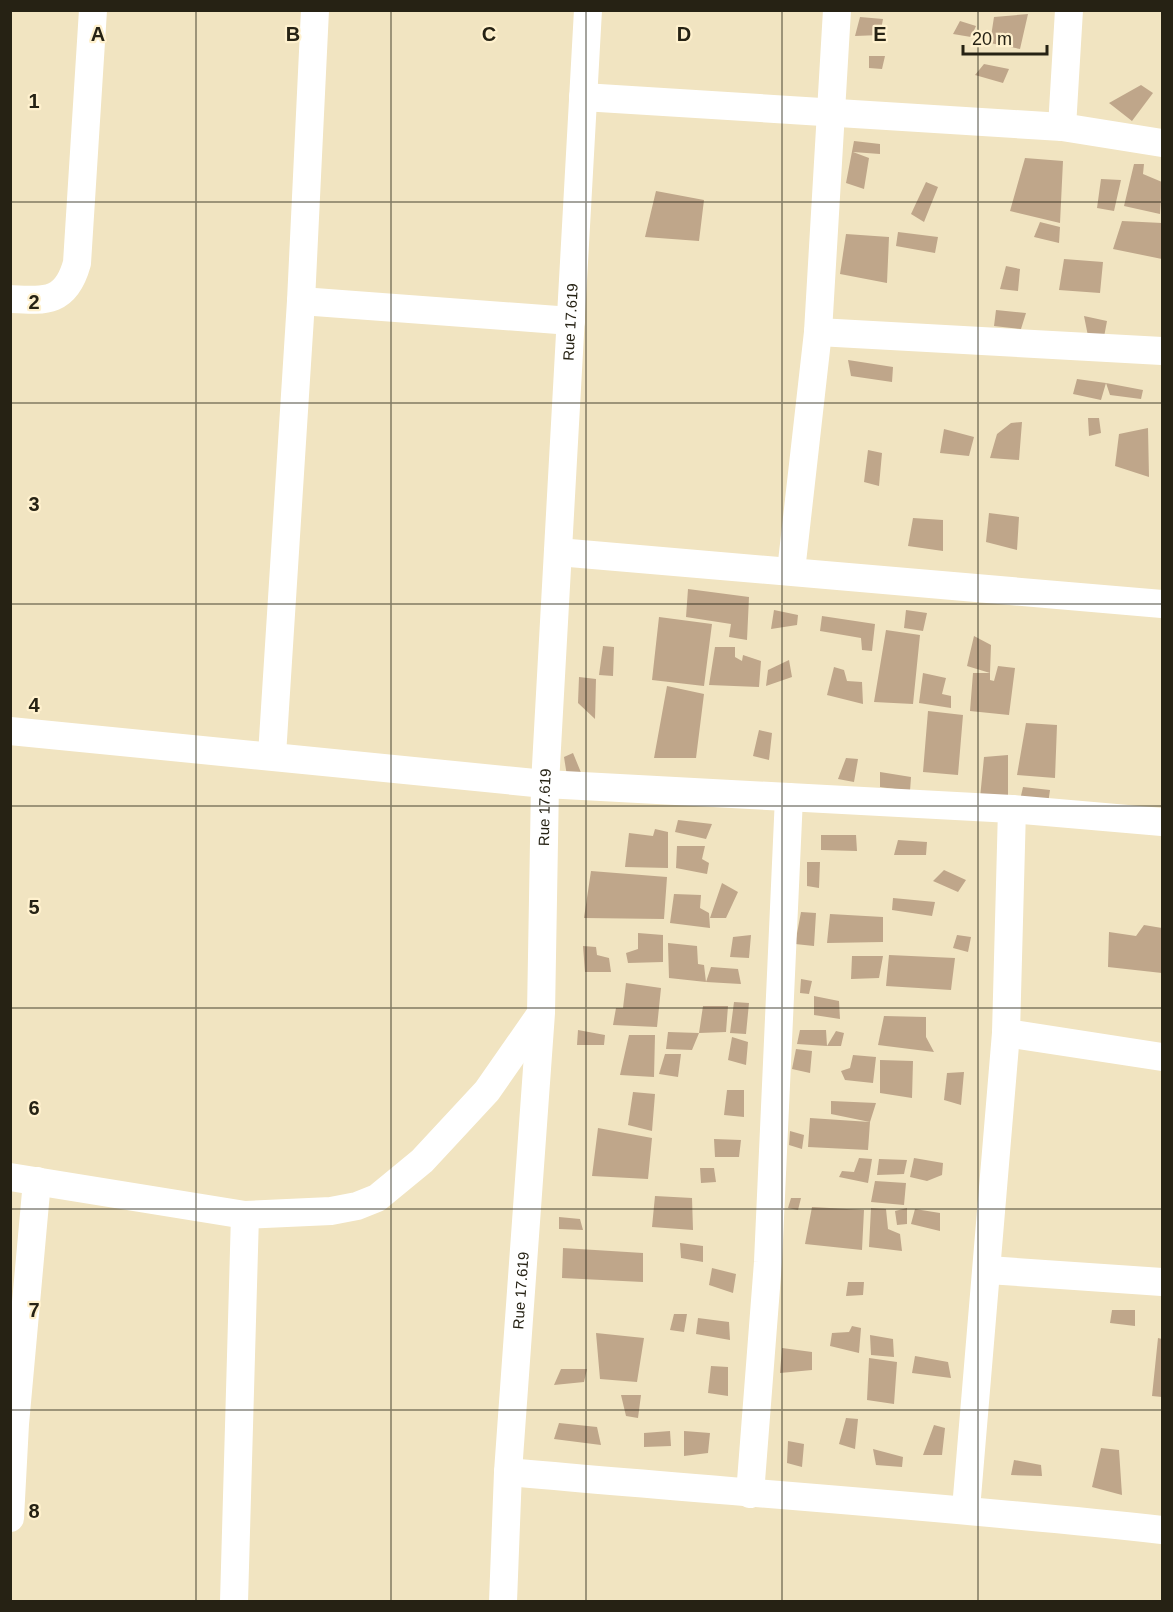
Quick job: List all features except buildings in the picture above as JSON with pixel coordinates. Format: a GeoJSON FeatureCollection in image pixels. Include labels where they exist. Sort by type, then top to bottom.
{"type":"FeatureCollection","features":[{"type":"Feature","properties":{"kind":"street"},"geometry":{"type":"LineString","coordinates":[[10,299],[45,300],[57,296],[73,278],[77,263],[93,10]]}},
{"type":"Feature","properties":{"kind":"street"},"geometry":{"type":"LineString","coordinates":[[272,755],[301,301],[315,10]]}},
{"type":"Feature","properties":{"kind":"street","name":"Rue 17.619"},"geometry":{"type":"LineString","coordinates":[[503,1602],[508,1472],[541,1013],[545,784],[588,10]]}},
{"type":"Feature","properties":{"kind":"street"},"geometry":{"type":"LineString","coordinates":[[791,571],[818,332],[837,10]]}},
{"type":"Feature","properties":{"kind":"street"},"geometry":{"type":"LineString","coordinates":[[1062,127],[1069,10]]}},
{"type":"Feature","properties":{"kind":"street"},"geometry":{"type":"LineString","coordinates":[[583,97],[1062,127],[1162,143]]}},
{"type":"Feature","properties":{"kind":"street"},"geometry":{"type":"LineString","coordinates":[[301,301],[571,321]]}},
{"type":"Feature","properties":{"kind":"street"},"geometry":{"type":"LineString","coordinates":[[818,332],[1162,351]]}},
{"type":"Feature","properties":{"kind":"street"},"geometry":{"type":"LineString","coordinates":[[558,552],[1162,604]]}},
{"type":"Feature","properties":{"kind":"street"},"geometry":{"type":"LineString","coordinates":[[10,730],[545,784],[1012,809],[1162,822]]}},
{"type":"Feature","properties":{"kind":"street"},"geometry":{"type":"LineString","coordinates":[[750,1494],[768,1262],[789,797]]}},
{"type":"Feature","properties":{"kind":"street"},"geometry":{"type":"LineString","coordinates":[[966,1509],[988,1270],[1006,1033],[1012,809]]}},
{"type":"Feature","properties":{"kind":"street"},"geometry":{"type":"LineString","coordinates":[[10,1518],[24,1179],[245,1215],[331,1211],[357,1206],[377,1198],[422,1161],[487,1091],[541,1013]]}},
{"type":"Feature","properties":{"kind":"street"},"geometry":{"type":"LineString","coordinates":[[1006,1033],[1162,1057]]}},
{"type":"Feature","properties":{"kind":"street"},"geometry":{"type":"LineString","coordinates":[[234,1602],[245,1215]]}},
{"type":"Feature","properties":{"kind":"street"},"geometry":{"type":"LineString","coordinates":[[988,1270],[1162,1282]]}},
{"type":"Feature","properties":{"kind":"street"},"geometry":{"type":"LineString","coordinates":[[508,1472],[750,1494],[966,1509],[1162,1530]]}}]}
